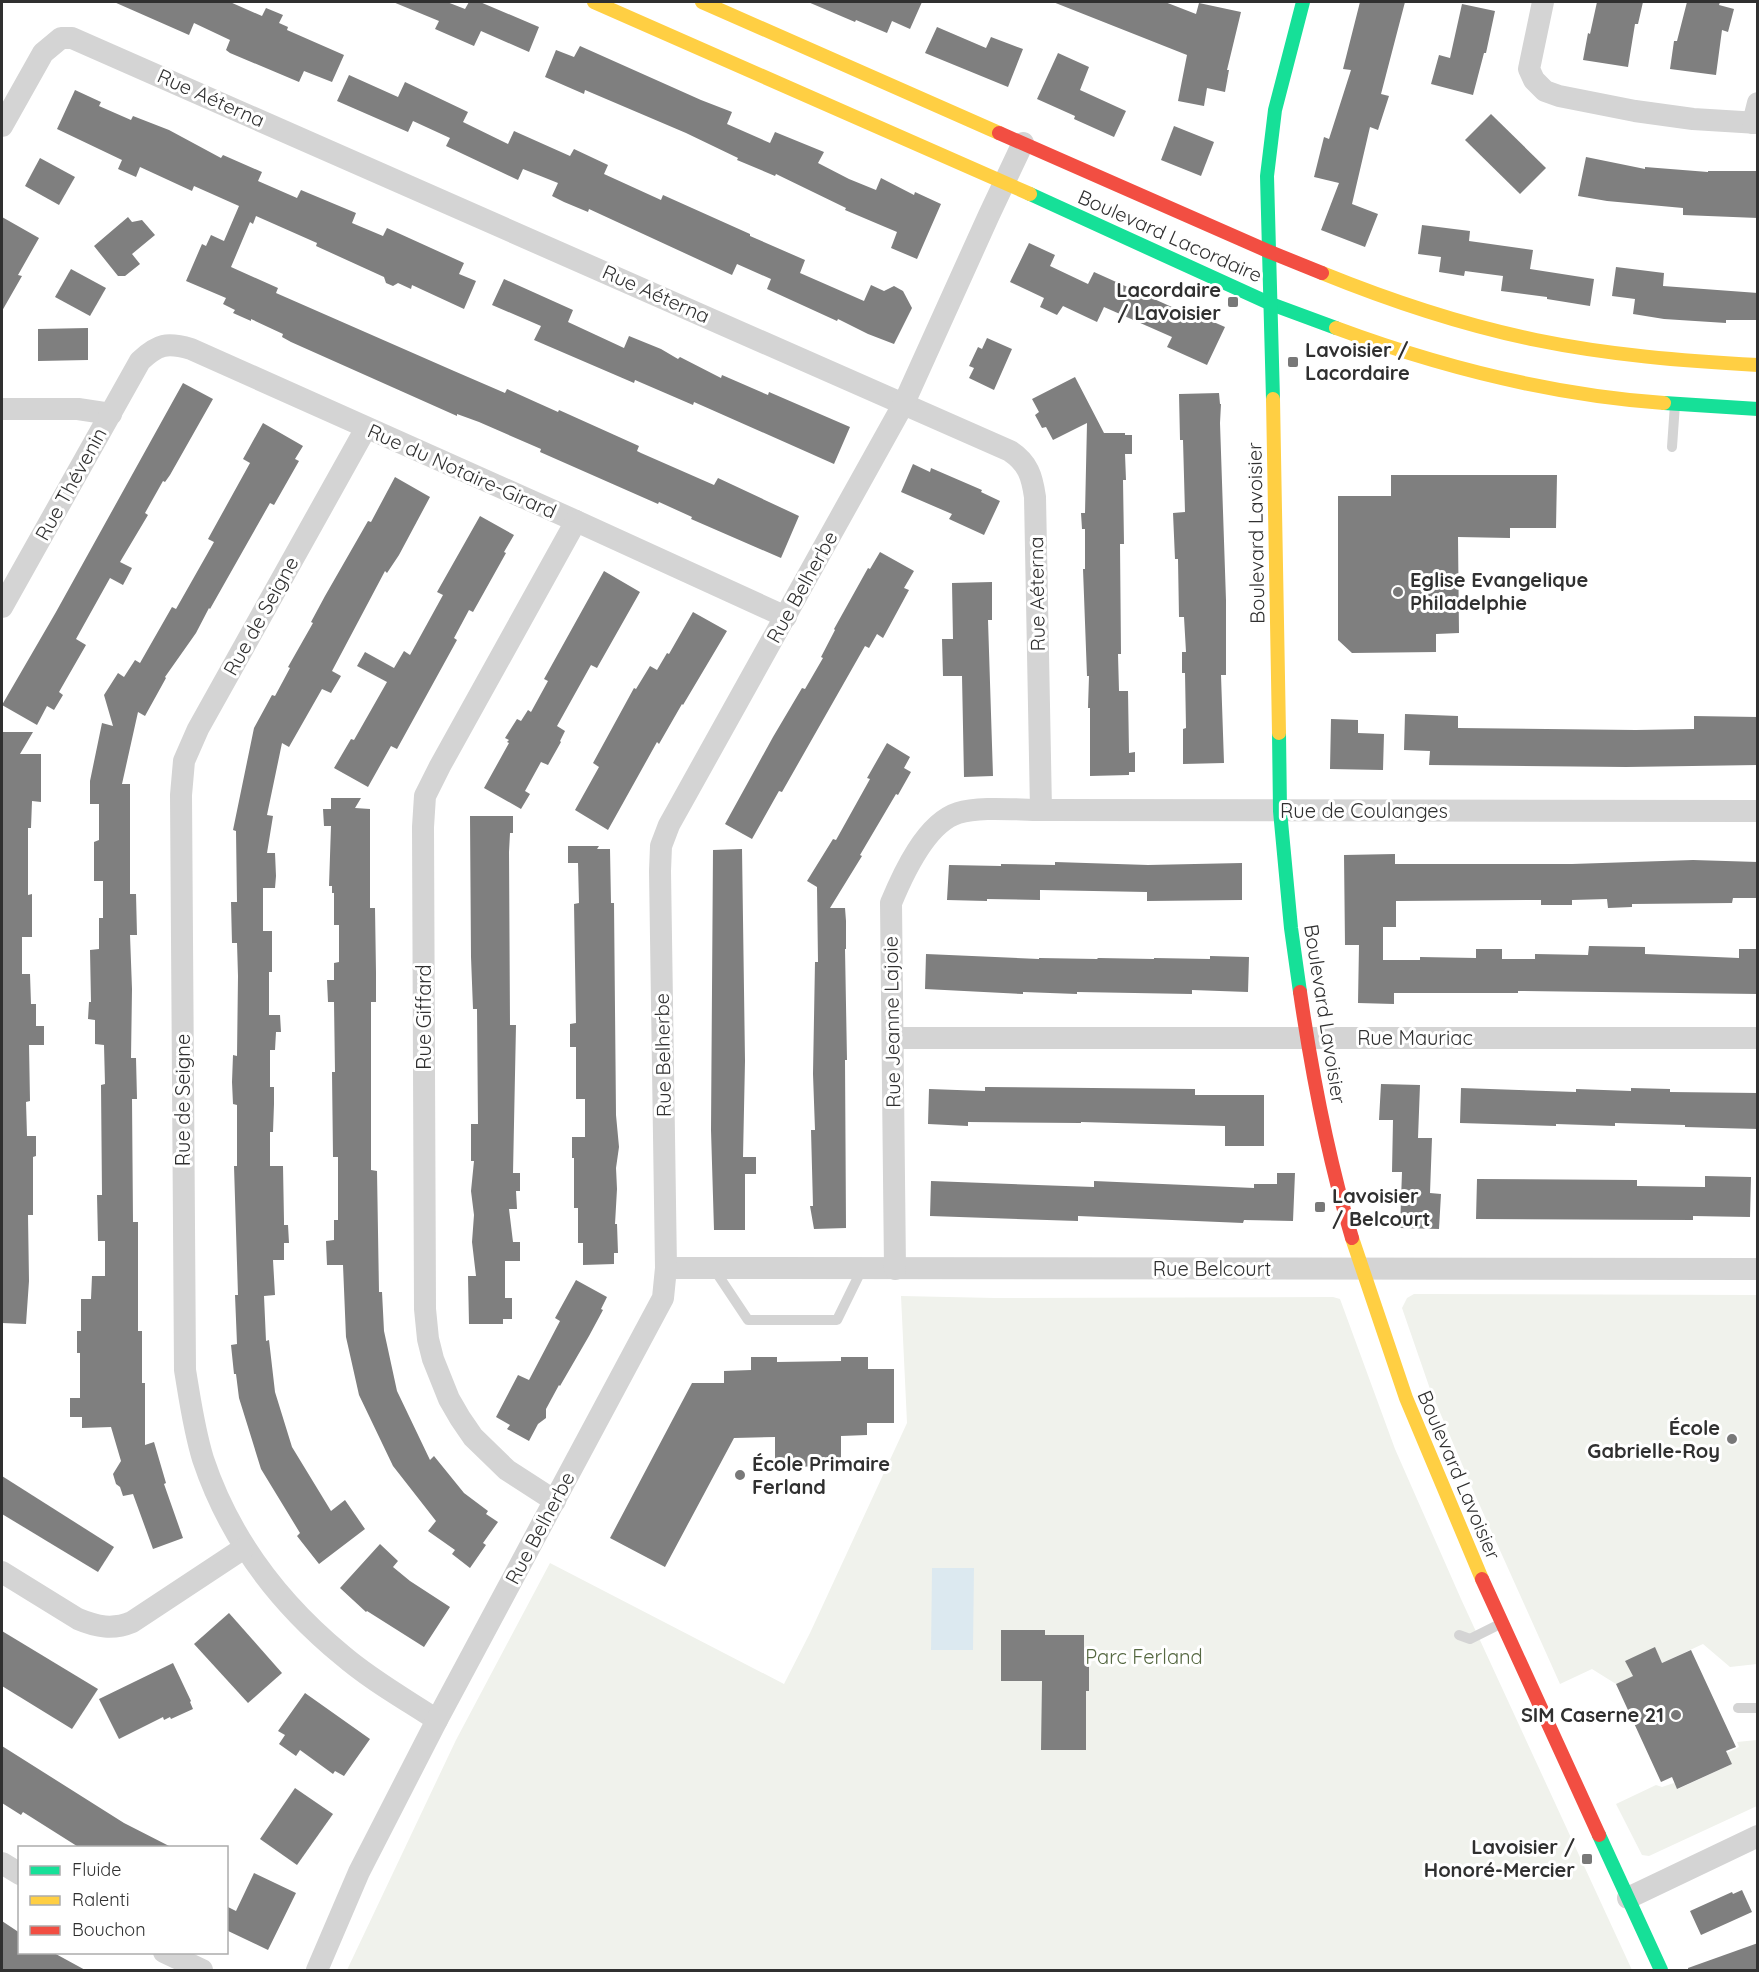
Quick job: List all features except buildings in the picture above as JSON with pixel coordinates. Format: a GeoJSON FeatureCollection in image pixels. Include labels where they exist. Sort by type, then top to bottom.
{"type":"FeatureCollection","features":[{"type":"Feature","properties":{"kind":"main road","name":"Boulevard Lacordaire"},"geometry":{"type":"LineString","coordinates":[[594,2],[1271,304],[1355,335],[1440,363],[1531,384],[1625,400],[1758,409]]}},
{"type":"Feature","properties":{"kind":"main road","name":"Boulevard Lacordaire"},"geometry":{"type":"LineString","coordinates":[[702,2],[1270,252],[1388,298],[1449,318],[1535,340],[1625,355],[1679,361],[1758,365]]}},
{"type":"Feature","properties":{"kind":"main road","name":"Boulevard Lavoisier"},"geometry":{"type":"LineString","coordinates":[[1304,2],[1275,110],[1267,176],[1281,811],[1291,928],[1307,1038],[1326,1134],[1361,1269],[1406,1398],[1501,1623],[1661,1971]]}},
{"type":"Feature","properties":{"kind":"street"},"geometry":{"type":"LineString","coordinates":[[1543,2],[1529,69],[1534,80],[1545,91],[1559,96],[1646,113],[1693,119],[1756,116]]}},
{"type":"Feature","properties":{"kind":"street","name":"Rue Aéterna"},"geometry":{"type":"LineString","coordinates":[[2,126],[44,53],[61,38],[72,38],[904,404],[1021,458],[1029,469],[1035,497],[1041,810]]}},
{"type":"Feature","properties":{"kind":"street","name":"Rue Belherbe"},"geometry":{"type":"LineString","coordinates":[[317,1971],[359,1872],[437,1720],[663,1298],[666,1268],[660,872],[661,846],[669,825],[904,404],[1023,143]]}},
{"type":"Feature","properties":{"kind":"street","name":"Rue du Notaire-Girard"},"geometry":{"type":"LineString","coordinates":[[140,361],[150,351],[164,344],[191,349],[786,617]]}},
{"type":"Feature","properties":{"kind":"street","name":"Rue Thévenin"},"geometry":{"type":"LineString","coordinates":[[2,607],[140,361]]}},
{"type":"Feature","properties":{"kind":"street"},"geometry":{"type":"LineString","coordinates":[[2,409],[78,409],[111,414]]}},
{"type":"Feature","properties":{"kind":"street","name":"Rue de Seigne"},"geometry":{"type":"LineString","coordinates":[[366,428],[198,729],[184,761],[181,795],[185,1370],[203,1459],[229,1520],[244,1548],[281,1597],[330,1646],[362,1671],[437,1720]]}},
{"type":"Feature","properties":{"kind":"street","name":"Rue Giffard"},"geometry":{"type":"LineString","coordinates":[[555,1501],[507,1470],[473,1437],[449,1399],[432,1359],[428,1339],[425,1297],[423,827],[425,796],[576,521]]}},
{"type":"Feature","properties":{"kind":"street","name":"Rue de Coulanges"},"geometry":{"type":"LineString","coordinates":[[971,811],[1758,811]]}},
{"type":"Feature","properties":{"kind":"street","name":"Rue Jeanne Lajoie"},"geometry":{"type":"LineString","coordinates":[[895,1269],[891,903],[925,839],[934,828],[945,819],[958,813],[971,811]]}},
{"type":"Feature","properties":{"kind":"street","name":"Rue Mauriac"},"geometry":{"type":"LineString","coordinates":[[893,1038],[1758,1038]]}},
{"type":"Feature","properties":{"kind":"street","name":"Rue Belcourt"},"geometry":{"type":"LineString","coordinates":[[666,1268],[1758,1269]]}},
{"type":"Feature","properties":{"kind":"street"},"geometry":{"type":"LineString","coordinates":[[2,1572],[78,1619],[106,1628],[120,1627],[132,1622],[244,1548]]}},
{"type":"Feature","properties":{"kind":"street"},"geometry":{"type":"LineString","coordinates":[[1629,1898],[1758,1836]]}},
{"type":"Feature","properties":{"kind":"street"},"geometry":{"type":"LineString","coordinates":[[2,1863],[18,1873]]}},
{"type":"Feature","properties":{"kind":"street"},"geometry":{"type":"LineString","coordinates":[[166,1954],[202,1971]]}},
{"type":"Feature","properties":{"kind":"lane"},"geometry":{"type":"LineString","coordinates":[[1672,447],[1675,404]]}},
{"type":"Feature","properties":{"kind":"lane"},"geometry":{"type":"LineString","coordinates":[[714,1269],[748,1320],[837,1320],[862,1269]]}},
{"type":"Feature","properties":{"kind":"lane"},"geometry":{"type":"LineString","coordinates":[[1459,1635],[1470,1639],[1501,1623]]}},
{"type":"Feature","properties":{"kind":"lane"},"geometry":{"type":"LineString","coordinates":[[1738,1708],[1758,1708]]}},
{"type":"Feature","properties":{"kind":"green space"},"geometry":{"type":"Polygon","coordinates":[[[1414,1294],[1757,1295],[1757,1664],[1730,1667],[1703,1644],[1662,1663],[1655,1648],[1626,1661],[1633,1676],[1616,1684],[1592,1669],[1560,1684],[1430,1389],[1402,1308],[1407,1298],[1414,1294]]]}},
{"type":"Feature","properties":{"kind":"green space","name":"Parc Ferland"},"geometry":{"type":"Polygon","coordinates":[[[901,1296],[1333,1297],[1340,1299],[1395,1449],[1461,1599],[1632,1970],[347,1970],[456,1740],[550,1563],[784,1684],[907,1423],[901,1296]]]}},
{"type":"Feature","properties":{"kind":"green space"},"geometry":{"type":"Polygon","coordinates":[[[1757,1740],[1757,1806],[1649,1856],[1642,1855],[1616,1804],[1656,1785],[1662,1787],[1674,1783],[1678,1789],[1732,1764],[1727,1753],[1739,1747],[1737,1742],[1757,1740]]]}},
{"type":"Feature","properties":{"kind":"shaded area"},"geometry":{"type":"Polygon","coordinates":[[[932,1568],[974,1568],[973,1650],[931,1650],[932,1568]]]}},
{"type":"Feature","properties":{"kind":"traffic: fast"},"geometry":{"type":"LineString","coordinates":[[1273,399],[1267,176],[1275,110],[1303,2]]}},
{"type":"Feature","properties":{"kind":"traffic: fast"},"geometry":{"type":"LineString","coordinates":[[1030,194],[1271,304],[1336,328]]}},
{"type":"Feature","properties":{"kind":"traffic: fast"},"geometry":{"type":"LineString","coordinates":[[1664,403],[1758,409]]}},
{"type":"Feature","properties":{"kind":"traffic: fast"},"geometry":{"type":"LineString","coordinates":[[1279,733],[1280,811],[1291,928],[1300,992]]}},
{"type":"Feature","properties":{"kind":"traffic: fast"},"geometry":{"type":"LineString","coordinates":[[1599,1835],[1661,1970]]}},
{"type":"Feature","properties":{"kind":"traffic: slow"},"geometry":{"type":"LineString","coordinates":[[594,2],[1030,194]]}},
{"type":"Feature","properties":{"kind":"traffic: slow"},"geometry":{"type":"LineString","coordinates":[[702,2],[999,133]]}},
{"type":"Feature","properties":{"kind":"traffic: slow"},"geometry":{"type":"LineString","coordinates":[[1322,273],[1428,311],[1536,340],[1646,357],[1758,365]]}},
{"type":"Feature","properties":{"kind":"traffic: slow"},"geometry":{"type":"LineString","coordinates":[[1336,328],[1416,355],[1497,377],[1580,393],[1664,403]]}},
{"type":"Feature","properties":{"kind":"traffic: slow"},"geometry":{"type":"LineString","coordinates":[[1273,399],[1279,733]]}},
{"type":"Feature","properties":{"kind":"traffic: slow"},"geometry":{"type":"LineString","coordinates":[[1352,1238],[1406,1398],[1482,1579]]}},
{"type":"Feature","properties":{"kind":"traffic: jam"},"geometry":{"type":"LineString","coordinates":[[999,133],[1322,273]]}},
{"type":"Feature","properties":{"kind":"traffic: jam"},"geometry":{"type":"LineString","coordinates":[[1300,992],[1321,1116],[1352,1238]]}},
{"type":"Feature","properties":{"kind":"traffic: jam"},"geometry":{"type":"LineString","coordinates":[[1482,1579],[1599,1835]]}},
{"type":"Feature","properties":{"kind":"place","name":"Lacordaire / Lavoisier"},"geometry":{"type":"Point","coordinates":[1233,302]}},
{"type":"Feature","properties":{"kind":"place","name":"Lavoisier / Lacordaire"},"geometry":{"type":"Point","coordinates":[1293,362]}},
{"type":"Feature","properties":{"kind":"place","name":"Eglise Evangelique Philadelphie"},"geometry":{"type":"Point","coordinates":[1398,592]}},
{"type":"Feature","properties":{"kind":"place","name":"Lavoisier / Belcourt"},"geometry":{"type":"Point","coordinates":[1320,1207]}},
{"type":"Feature","properties":{"kind":"place","name":"École Gabrielle-Roy"},"geometry":{"type":"Point","coordinates":[1732,1439]}},
{"type":"Feature","properties":{"kind":"place","name":"École Primaire Ferland"},"geometry":{"type":"Point","coordinates":[740,1475]}},
{"type":"Feature","properties":{"kind":"place","name":"SIM Caserne 21"},"geometry":{"type":"Point","coordinates":[1676,1715]}},
{"type":"Feature","properties":{"kind":"place","name":"Lavoisier / Honoré-Mercier"},"geometry":{"type":"Point","coordinates":[1587,1859]}}]}
